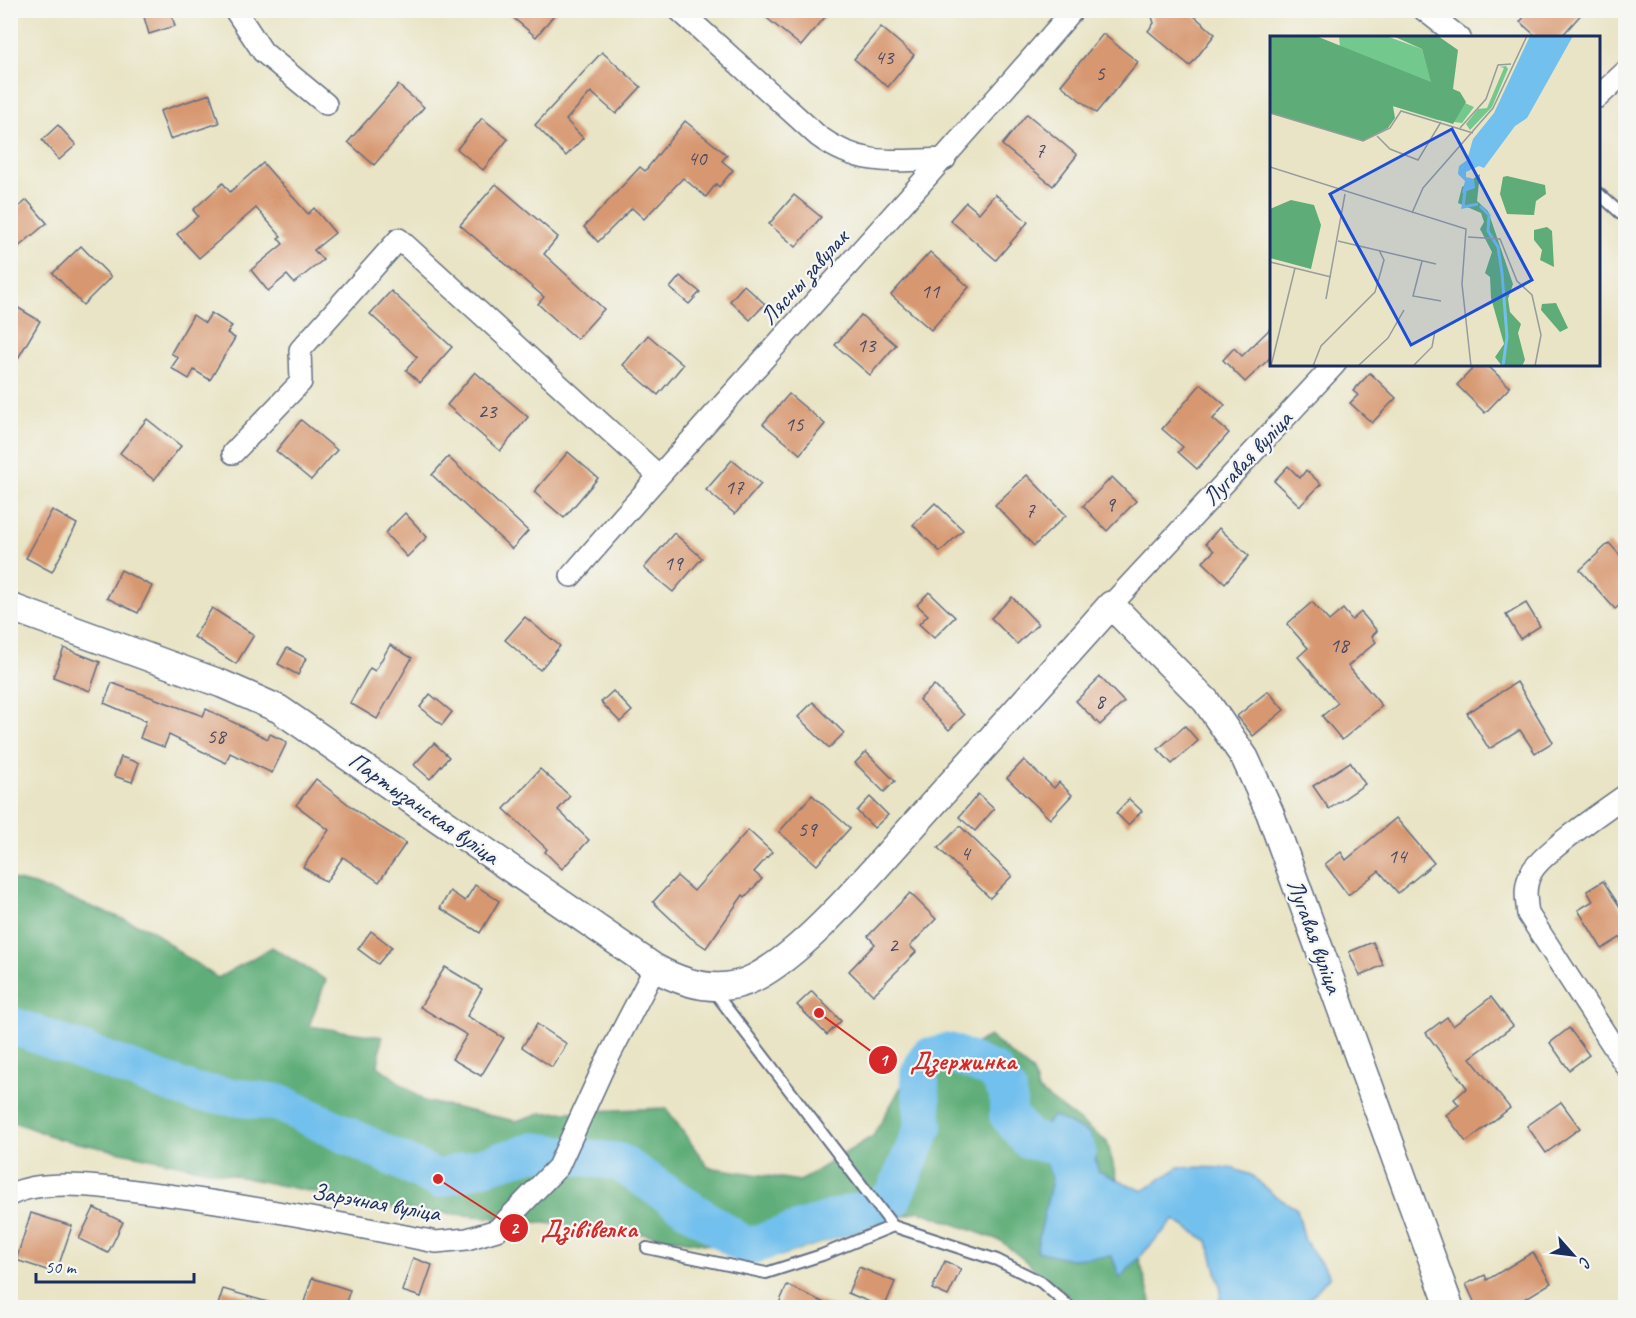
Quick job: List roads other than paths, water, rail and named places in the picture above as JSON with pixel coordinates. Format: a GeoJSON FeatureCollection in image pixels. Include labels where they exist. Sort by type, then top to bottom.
{"type":"FeatureCollection","features":[{"type":"Feature","properties":{"kind":"street"},"geometry":{"type":"LineString","coordinates":[[235,10],[263,51],[326,104]]}},
{"type":"Feature","properties":{"kind":"street"},"geometry":{"type":"LineString","coordinates":[[679,10],[818,136],[838,151],[878,162],[945,159]]}},
{"type":"Feature","properties":{"kind":"street","name":"Лясны завулак"},"geometry":{"type":"LineString","coordinates":[[571,576],[658,475],[945,159],[1073,10]]}},
{"type":"Feature","properties":{"kind":"street"},"geometry":{"type":"LineString","coordinates":[[1424,10],[1457,36]]}},
{"type":"Feature","properties":{"kind":"street"},"geometry":{"type":"LineString","coordinates":[[1600,96],[1626,71]]}},
{"type":"Feature","properties":{"kind":"street"},"geometry":{"type":"LineString","coordinates":[[233,453],[301,382],[300,350],[399,239],[658,475]]}},
{"type":"Feature","properties":{"kind":"street","name":"Лугавая вуліца"},"geometry":{"type":"LineString","coordinates":[[814,930],[871,873],[1111,605],[1333,366]]}},
{"type":"Feature","properties":{"kind":"street","name":"Лугавая вуліца"},"geometry":{"type":"LineString","coordinates":[[1111,605],[1206,701],[1245,759],[1270,813],[1450,1308]]}},
{"type":"Feature","properties":{"kind":"street","name":"Партызанская вуліца"},"geometry":{"type":"LineString","coordinates":[[10,607],[222,684],[279,709],[655,968],[678,981],[711,987],[734,986],[754,978],[781,960],[814,930]]}},
{"type":"Feature","properties":{"kind":"street"},"geometry":{"type":"LineString","coordinates":[[1626,795],[1554,850],[1531,871],[1524,893],[1528,914],[1626,1066]]}},
{"type":"Feature","properties":{"kind":"street","name":"Зарэчная вуліца"},"geometry":{"type":"LineString","coordinates":[[10,1195],[19,1190],[63,1185],[110,1187],[251,1206],[436,1242],[467,1239],[497,1230],[531,1198],[563,1155],[605,1064],[655,968]]}},
{"type":"Feature","properties":{"kind":"lane"},"geometry":{"type":"LineString","coordinates":[[1600,194],[1626,218]]}},
{"type":"Feature","properties":{"kind":"lane"},"geometry":{"type":"LineString","coordinates":[[711,987],[893,1226],[997,1260],[1041,1282],[1071,1308]]}},
{"type":"Feature","properties":{"kind":"lane"},"geometry":{"type":"LineString","coordinates":[[647,1248],[766,1273],[822,1255],[893,1226]]}},
{"type":"Feature","properties":{"kind":"water"},"geometry":{"type":"Polygon","coordinates":[[[1054,1116],[1090,1134],[1098,1171],[1143,1191],[1179,1167],[1231,1168],[1251,1175],[1275,1196],[1297,1209],[1305,1241],[1330,1276],[1304,1305],[1308,1307],[1219,1307],[1221,1290],[1208,1241],[1174,1220],[1120,1278],[1112,1256],[1071,1259],[1036,1251],[1052,1179],[1045,1160],[1029,1140],[1054,1116]]]}},
{"type":"Feature","properties":{"kind":"waterway"},"geometry":{"type":"LineString","coordinates":[[10,1025],[193,1092],[280,1103],[438,1179],[535,1151],[619,1162],[747,1247],[864,1209]]}},
{"type":"Feature","properties":{"kind":"waterway"},"geometry":{"type":"LineString","coordinates":[[884,1203],[892,1200],[924,1126],[919,1074],[928,1057],[949,1052],[995,1072],[1008,1092],[1008,1115],[1029,1140],[1077,1151]]}},
{"type":"Feature","properties":{"kind":"place","name":"Дзержинка"},"geometry":{"type":"Point","coordinates":[819,1013]}},
{"type":"Feature","properties":{"kind":"place","name":"Дзівівелка"},"geometry":{"type":"Point","coordinates":[438,1179]}}]}
